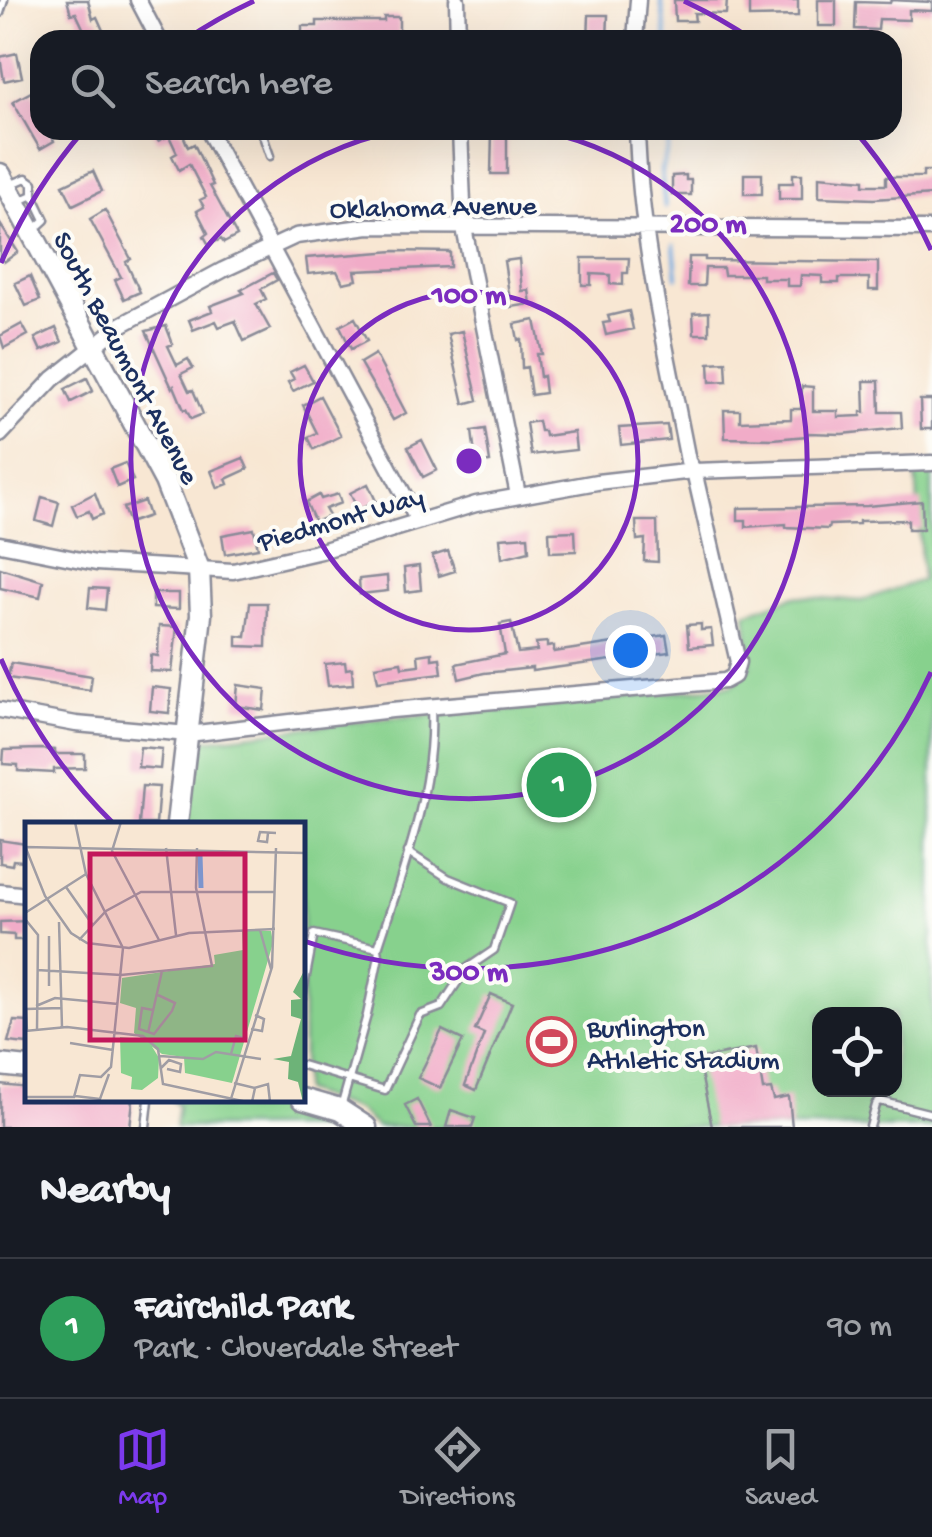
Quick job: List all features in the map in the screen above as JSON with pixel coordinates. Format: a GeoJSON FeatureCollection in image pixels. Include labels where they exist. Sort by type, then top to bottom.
{"type":"FeatureCollection","features":[{"type":"Feature","properties":{"kind":"street"},"geometry":{"type":"LineString","coordinates":[[138,0],[154,30]]}},
{"type":"Feature","properties":{"kind":"street"},"geometry":{"type":"LineString","coordinates":[[457,0],[458,30]]}},
{"type":"Feature","properties":{"kind":"street"},"geometry":{"type":"LineString","coordinates":[[636,30],[638,0]]}},
{"type":"Feature","properties":{"kind":"street"},"geometry":{"type":"LineString","coordinates":[[214,140],[417,520]]}},
{"type":"Feature","properties":{"kind":"street"},"geometry":{"type":"LineString","coordinates":[[460,140],[464,228],[518,495]]}},
{"type":"Feature","properties":{"kind":"street"},"geometry":{"type":"LineString","coordinates":[[0,710],[76,724],[188,734],[724,681],[736,672],[738,662],[694,471],[688,460],[644,230],[637,140]]}},
{"type":"Feature","properties":{"kind":"street","name":"South Beaumont Avenue"},"geometry":{"type":"LineString","coordinates":[[14,190],[30,232],[165,481],[199,569],[201,615],[177,822]]}},
{"type":"Feature","properties":{"kind":"street","name":"Oklahoma Avenue"},"geometry":{"type":"LineString","coordinates":[[3,424],[121,324],[272,246],[304,234],[347,227],[932,230]]}},
{"type":"Feature","properties":{"kind":"street","name":"Piedmont Way"},"geometry":{"type":"LineString","coordinates":[[0,544],[96,564],[246,570],[518,495],[694,471],[932,463]]}},
{"type":"Feature","properties":{"kind":"street"},"geometry":{"type":"LineString","coordinates":[[0,892],[25,895]]}},
{"type":"Feature","properties":{"kind":"street"},"geometry":{"type":"LineString","coordinates":[[0,1065],[25,1068]]}},
{"type":"Feature","properties":{"kind":"street"},"geometry":{"type":"LineString","coordinates":[[305,1100],[340,1110],[366,1127]]}},
{"type":"Feature","properties":{"kind":"lane"},"geometry":{"type":"LineString","coordinates":[[0,13],[4,0]]}},
{"type":"Feature","properties":{"kind":"lane"},"geometry":{"type":"LineString","coordinates":[[264,140],[270,156]]}},
{"type":"Feature","properties":{"kind":"lane"},"geometry":{"type":"LineString","coordinates":[[340,1110],[367,1015],[378,948],[408,852],[425,779],[431,707]]}},
{"type":"Feature","properties":{"kind":"lane"},"geometry":{"type":"LineString","coordinates":[[305,1066],[385,1090],[420,1015],[441,1007],[466,969],[494,950],[510,903],[448,878],[408,852]]}},
{"type":"Feature","properties":{"kind":"lane"},"geometry":{"type":"LineString","coordinates":[[305,981],[314,934],[378,948]]}},
{"type":"Feature","properties":{"kind":"lane"},"geometry":{"type":"LineString","coordinates":[[870,1127],[880,1100],[932,1114]]}},
{"type":"Feature","properties":{"kind":"lane"},"geometry":{"type":"LineString","coordinates":[[146,1127],[150,1102]]}},
{"type":"Feature","properties":{"kind":"green space"},"geometry":{"type":"Polygon","coordinates":[[[916,470],[932,470],[932,1127],[377,1127],[357,1110],[305,1092],[305,822],[182,822],[196,745],[204,740],[385,718],[535,708],[733,685],[751,666],[746,613],[795,596],[861,601],[922,580],[916,470]]]}},
{"type":"Feature","properties":{"kind":"green space"},"geometry":{"type":"Polygon","coordinates":[[[174,1102],[285,1106],[348,1127],[175,1127],[178,1106],[174,1102]]]}},
{"type":"Feature","properties":{"kind":"building"},"geometry":{"type":"Polygon","coordinates":[[[67,0],[88,0],[93,19],[97,17],[103,30],[84,30],[76,13],[71,14],[67,0]]]}},
{"type":"Feature","properties":{"kind":"building"},"geometry":{"type":"Polygon","coordinates":[[[674,0],[727,0],[726,14],[694,13],[695,21],[675,21],[674,0]]]}},
{"type":"Feature","properties":{"kind":"building"},"geometry":{"type":"Polygon","coordinates":[[[749,0],[798,0],[798,16],[749,17],[749,0]]]}},
{"type":"Feature","properties":{"kind":"building"},"geometry":{"type":"Polygon","coordinates":[[[818,0],[836,0],[836,26],[818,26],[818,0]]]}},
{"type":"Feature","properties":{"kind":"building"},"geometry":{"type":"Polygon","coordinates":[[[856,2],[932,2],[932,11],[909,10],[909,20],[879,19],[878,30],[855,29],[856,2]]]}},
{"type":"Feature","properties":{"kind":"building"},"geometry":{"type":"Polygon","coordinates":[[[589,15],[608,15],[607,30],[588,30],[589,15]]]}},
{"type":"Feature","properties":{"kind":"building"},"geometry":{"type":"Polygon","coordinates":[[[384,17],[399,17],[399,30],[302,30],[302,26],[317,26],[317,21],[384,21],[384,17]]]}},
{"type":"Feature","properties":{"kind":"building"},"geometry":{"type":"Polygon","coordinates":[[[17,53],[22,77],[4,81],[0,57],[17,53]]]}},
{"type":"Feature","properties":{"kind":"building"},"geometry":{"type":"Polygon","coordinates":[[[30,93],[30,132],[13,102],[30,93]]]}},
{"type":"Feature","properties":{"kind":"building"},"geometry":{"type":"Polygon","coordinates":[[[35,140],[54,140],[54,141],[40,149],[35,140]]]}},
{"type":"Feature","properties":{"kind":"building"},"geometry":{"type":"Polygon","coordinates":[[[171,140],[185,140],[188,147],[194,144],[213,185],[210,186],[237,236],[209,245],[204,236],[208,233],[197,211],[204,207],[200,200],[206,197],[189,164],[179,170],[172,156],[177,153],[171,140]]]}},
{"type":"Feature","properties":{"kind":"building"},"geometry":{"type":"Polygon","coordinates":[[[492,140],[507,140],[507,174],[491,174],[492,140]]]}},
{"type":"Feature","properties":{"kind":"building"},"geometry":{"type":"Polygon","coordinates":[[[93,171],[102,191],[73,205],[63,185],[93,171]]]}},
{"type":"Feature","properties":{"kind":"building"},"geometry":{"type":"Polygon","coordinates":[[[923,171],[932,171],[932,195],[819,197],[819,176],[886,185],[886,177],[923,177],[923,171]]]}},
{"type":"Feature","properties":{"kind":"building"},"geometry":{"type":"Polygon","coordinates":[[[744,174],[762,174],[762,194],[744,194],[744,174]]]}},
{"type":"Feature","properties":{"kind":"building"},"geometry":{"type":"Polygon","coordinates":[[[793,174],[802,174],[802,199],[779,199],[779,183],[793,183],[793,174]]]}},
{"type":"Feature","properties":{"kind":"building"},"geometry":{"type":"Polygon","coordinates":[[[686,175],[686,180],[691,180],[691,195],[672,195],[672,176],[686,175]]]}},
{"type":"Feature","properties":{"kind":"building"},"geometry":{"type":"Polygon","coordinates":[[[105,210],[131,259],[126,262],[140,292],[124,299],[115,280],[121,277],[90,219],[105,210]]]}},
{"type":"Feature","properties":{"kind":"building"},"geometry":{"type":"Polygon","coordinates":[[[0,224],[18,252],[4,262],[0,256],[0,224]]]}},
{"type":"Feature","properties":{"kind":"building"},"geometry":{"type":"Polygon","coordinates":[[[395,251],[450,252],[450,267],[355,271],[357,280],[343,283],[337,271],[308,274],[306,258],[395,251]]]}},
{"type":"Feature","properties":{"kind":"building"},"geometry":{"type":"Polygon","coordinates":[[[689,257],[878,262],[878,290],[869,290],[869,278],[839,278],[839,283],[822,283],[822,276],[801,275],[800,286],[787,286],[787,279],[724,275],[723,268],[705,268],[704,286],[688,286],[689,257]]]}},
{"type":"Feature","properties":{"kind":"building"},"geometry":{"type":"Polygon","coordinates":[[[582,258],[629,258],[623,285],[610,284],[610,275],[591,274],[591,285],[582,285],[582,258]]]}},
{"type":"Feature","properties":{"kind":"building"},"geometry":{"type":"Polygon","coordinates":[[[519,259],[522,291],[529,290],[531,304],[511,307],[504,261],[519,259]]]}},
{"type":"Feature","properties":{"kind":"building"},"geometry":{"type":"Polygon","coordinates":[[[273,273],[277,280],[261,289],[266,299],[256,304],[270,329],[244,341],[235,321],[219,327],[216,321],[193,330],[189,320],[212,311],[210,306],[244,293],[241,290],[273,273]]]}},
{"type":"Feature","properties":{"kind":"building"},"geometry":{"type":"Polygon","coordinates":[[[30,276],[40,300],[26,306],[15,283],[30,276]]]}},
{"type":"Feature","properties":{"kind":"building"},"geometry":{"type":"Polygon","coordinates":[[[629,311],[633,329],[606,335],[603,323],[610,322],[608,316],[629,311]]]}},
{"type":"Feature","properties":{"kind":"building"},"geometry":{"type":"Polygon","coordinates":[[[709,312],[709,334],[694,334],[693,313],[709,312]]]}},
{"type":"Feature","properties":{"kind":"building"},"geometry":{"type":"Polygon","coordinates":[[[355,318],[367,341],[351,349],[340,326],[355,318]]]}},
{"type":"Feature","properties":{"kind":"building"},"geometry":{"type":"Polygon","coordinates":[[[535,320],[545,393],[531,395],[515,324],[535,320]]]}},
{"type":"Feature","properties":{"kind":"building"},"geometry":{"type":"Polygon","coordinates":[[[22,324],[28,335],[4,348],[0,336],[22,324]]]}},
{"type":"Feature","properties":{"kind":"building"},"geometry":{"type":"Polygon","coordinates":[[[166,326],[173,344],[168,346],[177,365],[188,359],[193,368],[181,374],[203,414],[191,419],[146,331],[166,326]]]}},
{"type":"Feature","properties":{"kind":"building"},"geometry":{"type":"Polygon","coordinates":[[[56,328],[62,342],[41,351],[35,338],[56,328]]]}},
{"type":"Feature","properties":{"kind":"building"},"geometry":{"type":"Polygon","coordinates":[[[462,331],[478,400],[464,404],[448,334],[462,331]]]}},
{"type":"Feature","properties":{"kind":"building"},"geometry":{"type":"Polygon","coordinates":[[[375,354],[406,413],[393,420],[360,363],[375,354]]]}},
{"type":"Feature","properties":{"kind":"building"},"geometry":{"type":"Polygon","coordinates":[[[726,362],[727,381],[710,382],[709,363],[726,362]]]}},
{"type":"Feature","properties":{"kind":"building"},"geometry":{"type":"Polygon","coordinates":[[[304,365],[313,381],[293,391],[288,382],[294,379],[290,372],[304,365]]]}},
{"type":"Feature","properties":{"kind":"building"},"geometry":{"type":"Polygon","coordinates":[[[87,378],[93,391],[71,402],[65,389],[87,378]]]}},
{"type":"Feature","properties":{"kind":"building"},"geometry":{"type":"Polygon","coordinates":[[[864,381],[879,381],[880,412],[901,412],[902,428],[807,433],[773,439],[725,438],[724,410],[740,410],[740,421],[791,419],[791,409],[801,409],[802,386],[813,387],[813,411],[838,411],[838,417],[861,416],[865,412],[864,381]]]}},
{"type":"Feature","properties":{"kind":"building"},"geometry":{"type":"Polygon","coordinates":[[[320,396],[341,436],[314,449],[308,437],[317,433],[303,405],[320,396]]]}},
{"type":"Feature","properties":{"kind":"building"},"geometry":{"type":"Polygon","coordinates":[[[920,400],[932,400],[932,429],[921,429],[920,400]]]}},
{"type":"Feature","properties":{"kind":"building"},"geometry":{"type":"Polygon","coordinates":[[[538,421],[545,436],[574,432],[576,450],[531,455],[526,423],[538,421]]]}},
{"type":"Feature","properties":{"kind":"building"},"geometry":{"type":"Polygon","coordinates":[[[667,425],[669,440],[621,445],[619,428],[667,425]]]}},
{"type":"Feature","properties":{"kind":"building"},"geometry":{"type":"Polygon","coordinates":[[[485,429],[490,462],[476,464],[472,431],[485,429]]]}},
{"type":"Feature","properties":{"kind":"building"},"geometry":{"type":"Polygon","coordinates":[[[422,440],[437,470],[423,477],[408,447],[422,440]]]}},
{"type":"Feature","properties":{"kind":"building"},"geometry":{"type":"Polygon","coordinates":[[[243,458],[248,469],[226,479],[228,484],[218,488],[211,471],[243,458]]]}},
{"type":"Feature","properties":{"kind":"building"},"geometry":{"type":"Polygon","coordinates":[[[125,463],[133,480],[117,487],[110,469],[125,463]]]}},
{"type":"Feature","properties":{"kind":"building"},"geometry":{"type":"Polygon","coordinates":[[[368,484],[376,501],[358,510],[350,493],[368,484]]]}},
{"type":"Feature","properties":{"kind":"building"},"geometry":{"type":"Polygon","coordinates":[[[95,493],[103,514],[92,519],[89,511],[77,516],[72,505],[95,493]]]}},
{"type":"Feature","properties":{"kind":"building"},"geometry":{"type":"Polygon","coordinates":[[[338,494],[341,503],[325,509],[329,516],[315,522],[306,502],[319,495],[321,499],[338,494]]]}},
{"type":"Feature","properties":{"kind":"building"},"geometry":{"type":"Polygon","coordinates":[[[42,497],[59,502],[53,526],[36,521],[42,497]]]}},
{"type":"Feature","properties":{"kind":"building"},"geometry":{"type":"Polygon","coordinates":[[[144,501],[149,516],[129,523],[123,508],[144,501]]]}},
{"type":"Feature","properties":{"kind":"building"},"geometry":{"type":"Polygon","coordinates":[[[922,501],[923,529],[908,529],[908,520],[859,521],[829,525],[828,529],[786,524],[746,527],[746,520],[738,520],[738,508],[922,501]]]}},
{"type":"Feature","properties":{"kind":"building"},"geometry":{"type":"Polygon","coordinates":[[[636,521],[657,521],[658,562],[644,561],[645,539],[637,540],[636,521]]]}},
{"type":"Feature","properties":{"kind":"building"},"geometry":{"type":"Polygon","coordinates":[[[254,529],[258,548],[225,554],[222,535],[254,529]]]}},
{"type":"Feature","properties":{"kind":"building"},"geometry":{"type":"Polygon","coordinates":[[[575,531],[576,551],[550,552],[549,532],[575,531]]]}},
{"type":"Feature","properties":{"kind":"building"},"geometry":{"type":"Polygon","coordinates":[[[528,536],[529,551],[502,558],[500,538],[528,536]]]}},
{"type":"Feature","properties":{"kind":"building"},"geometry":{"type":"Polygon","coordinates":[[[448,551],[455,571],[439,576],[432,556],[448,551]]]}},
{"type":"Feature","properties":{"kind":"building"},"geometry":{"type":"Polygon","coordinates":[[[419,566],[421,590],[406,592],[404,568],[419,566]]]}},
{"type":"Feature","properties":{"kind":"building"},"geometry":{"type":"Polygon","coordinates":[[[0,568],[43,581],[40,597],[0,588],[0,568]]]}},
{"type":"Feature","properties":{"kind":"building"},"geometry":{"type":"Polygon","coordinates":[[[387,576],[388,591],[360,594],[359,579],[387,576]]]}},
{"type":"Feature","properties":{"kind":"building"},"geometry":{"type":"Polygon","coordinates":[[[90,588],[107,589],[105,610],[88,608],[90,588]]]}},
{"type":"Feature","properties":{"kind":"building"},"geometry":{"type":"Polygon","coordinates":[[[153,593],[179,593],[179,609],[153,608],[153,593]]]}},
{"type":"Feature","properties":{"kind":"building"},"geometry":{"type":"Polygon","coordinates":[[[250,603],[267,603],[266,647],[237,646],[237,636],[246,637],[250,603]]]}},
{"type":"Feature","properties":{"kind":"building"},"geometry":{"type":"Polygon","coordinates":[[[511,622],[518,653],[537,651],[536,643],[547,642],[547,647],[554,646],[554,652],[666,635],[669,652],[459,679],[456,664],[505,654],[500,624],[511,622]]]}},
{"type":"Feature","properties":{"kind":"building"},"geometry":{"type":"Polygon","coordinates":[[[701,624],[701,630],[711,629],[713,645],[689,647],[687,625],[701,624]]]}},
{"type":"Feature","properties":{"kind":"building"},"geometry":{"type":"Polygon","coordinates":[[[159,626],[177,627],[172,672],[150,671],[151,655],[158,656],[159,626]]]}},
{"type":"Feature","properties":{"kind":"building"},"geometry":{"type":"Polygon","coordinates":[[[432,653],[432,659],[440,658],[442,673],[378,681],[375,666],[401,662],[402,667],[419,665],[418,655],[432,653]]]}},
{"type":"Feature","properties":{"kind":"building"},"geometry":{"type":"Polygon","coordinates":[[[345,662],[346,669],[352,668],[353,684],[328,686],[325,664],[345,662]]]}},
{"type":"Feature","properties":{"kind":"building"},"geometry":{"type":"Polygon","coordinates":[[[11,663],[92,676],[90,690],[8,678],[11,663]]]}},
{"type":"Feature","properties":{"kind":"building"},"geometry":{"type":"Polygon","coordinates":[[[238,685],[266,689],[264,710],[236,706],[238,685]]]}},
{"type":"Feature","properties":{"kind":"building"},"geometry":{"type":"Polygon","coordinates":[[[152,687],[171,689],[169,713],[150,711],[152,687]]]}},
{"type":"Feature","properties":{"kind":"building"},"geometry":{"type":"Polygon","coordinates":[[[140,747],[162,749],[160,769],[138,767],[140,747]]]}},
{"type":"Feature","properties":{"kind":"building"},"geometry":{"type":"Polygon","coordinates":[[[4,750],[55,750],[55,754],[85,754],[85,768],[54,769],[54,773],[18,771],[18,765],[3,764],[4,750]]]}},
{"type":"Feature","properties":{"kind":"building"},"geometry":{"type":"Polygon","coordinates":[[[142,786],[159,787],[156,822],[139,822],[142,786]]]}},
{"type":"Feature","properties":{"kind":"building"},"geometry":{"type":"Polygon","coordinates":[[[0,840],[25,844],[23,861],[13,860],[12,865],[0,863],[0,840]]]}},
{"type":"Feature","properties":{"kind":"building"},"geometry":{"type":"Polygon","coordinates":[[[25,921],[25,940],[0,934],[0,922],[25,921]]]}},
{"type":"Feature","properties":{"kind":"building"},"geometry":{"type":"Polygon","coordinates":[[[491,994],[512,1003],[476,1090],[465,1085],[484,1034],[475,1030],[491,994]]]}},
{"type":"Feature","properties":{"kind":"building"},"geometry":{"type":"Polygon","coordinates":[[[14,1021],[25,1022],[25,1044],[8,1042],[14,1021]]]}},
{"type":"Feature","properties":{"kind":"building"},"geometry":{"type":"Polygon","coordinates":[[[442,1030],[463,1040],[440,1088],[418,1078],[442,1030]]]}},
{"type":"Feature","properties":{"kind":"building"},"geometry":{"type":"Polygon","coordinates":[[[756,1048],[763,1090],[771,1089],[774,1100],[789,1097],[792,1127],[712,1127],[698,1059],[756,1048]]]}},
{"type":"Feature","properties":{"kind":"building"},"geometry":{"type":"Polygon","coordinates":[[[0,1084],[25,1087],[25,1102],[133,1102],[130,1127],[0,1127],[0,1084]]]}},
{"type":"Feature","properties":{"kind":"building"},"geometry":{"type":"Polygon","coordinates":[[[417,1099],[431,1127],[416,1127],[405,1105],[417,1099]]]}},
{"type":"Feature","properties":{"kind":"building"},"geometry":{"type":"Polygon","coordinates":[[[451,1110],[475,1118],[472,1127],[446,1127],[451,1110]]]}},
{"type":"Feature","properties":{"kind":"waterway"},"geometry":{"type":"LineString","coordinates":[[661,0],[666,30]]}},
{"type":"Feature","properties":{"kind":"waterway"},"geometry":{"type":"LineString","coordinates":[[665,207],[661,170],[668,140]]}},
{"type":"Feature","properties":{"kind":"waterway"},"geometry":{"type":"LineString","coordinates":[[674,245],[677,277]]}},
{"type":"Feature","properties":{"kind":"place","name":"Fairchild Park"},"geometry":{"type":"Point","coordinates":[559,785]}},
{"type":"Feature","properties":{"kind":"place","name":"Burlington Athletic Stadium"},"geometry":{"type":"Point","coordinates":[552,1042]}}]}
